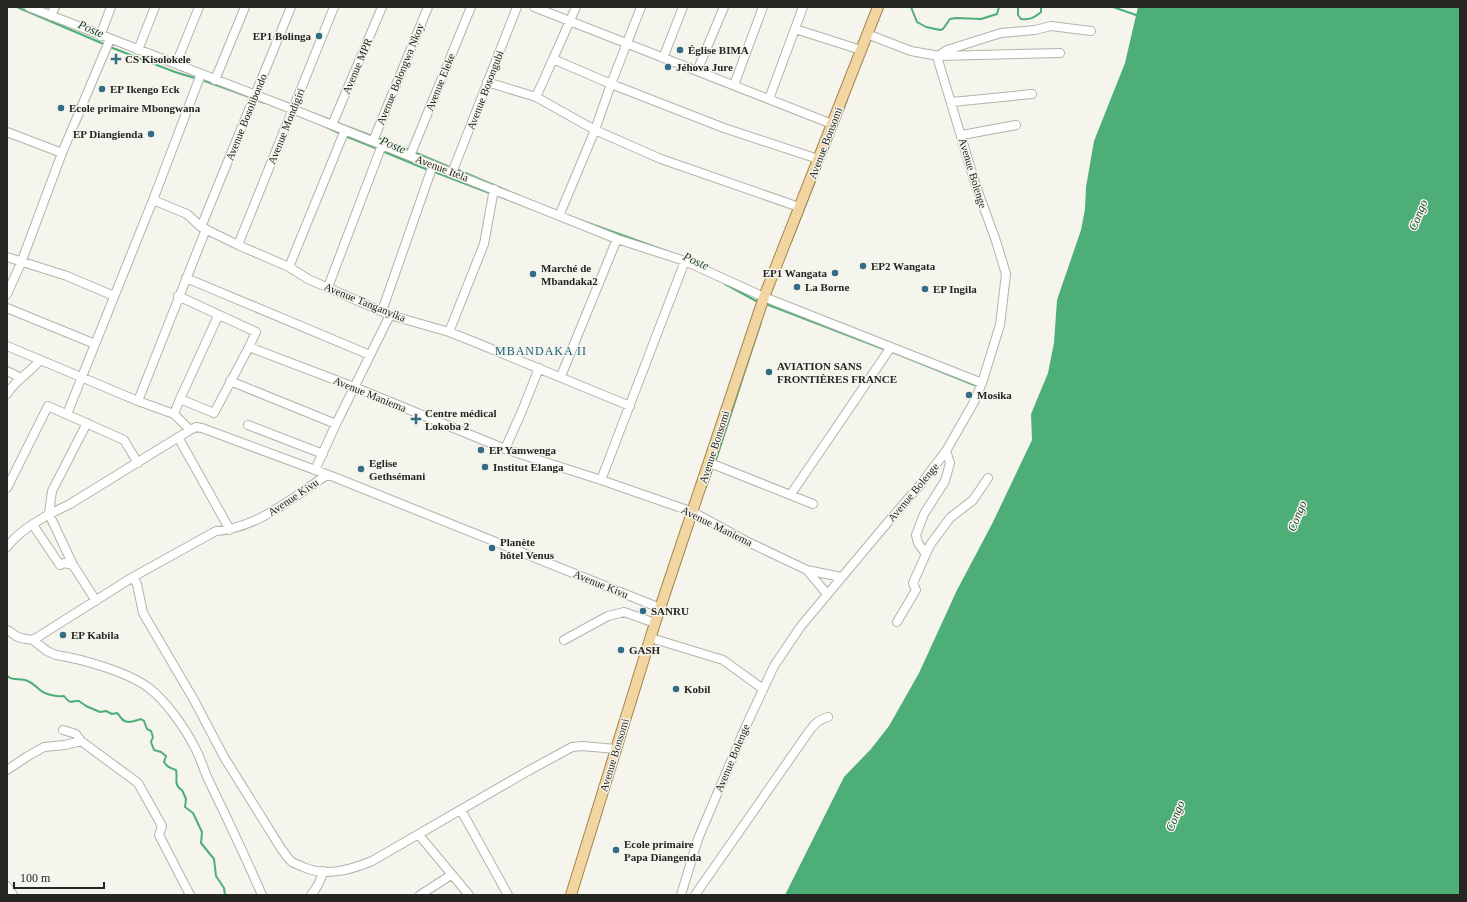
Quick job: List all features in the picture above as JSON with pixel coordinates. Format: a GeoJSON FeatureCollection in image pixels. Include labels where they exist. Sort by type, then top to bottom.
{"type":"FeatureCollection","features":[{"type":"Feature","properties":{"kind":"main road","name":"Avenue Bonsomi"},"geometry":{"type":"LineString","coordinates":[[570,895],[650,638],[710,463],[764,297],[878,7]]}},
{"type":"Feature","properties":{"kind":"street","name":"Avenue Itela"},"geometry":{"type":"LineString","coordinates":[[29,7],[100,36],[382,144],[617,239],[685,261],[764,297],[982,383]]}},
{"type":"Feature","properties":{"kind":"street"},"geometry":{"type":"LineString","coordinates":[[51,16],[55,7]]}},
{"type":"Feature","properties":{"kind":"street"},"geometry":{"type":"LineString","coordinates":[[100,36],[111,7]]}},
{"type":"Feature","properties":{"kind":"street"},"geometry":{"type":"LineString","coordinates":[[138,50],[155,7]]}},
{"type":"Feature","properties":{"kind":"street"},"geometry":{"type":"LineString","coordinates":[[176,64],[199,7]]}},
{"type":"Feature","properties":{"kind":"street"},"geometry":{"type":"LineString","coordinates":[[215,80],[245,7]]}},
{"type":"Feature","properties":{"kind":"street","name":"Avenue Bosolibondo"},"geometry":{"type":"LineString","coordinates":[[138,401],[186,278],[203,228],[291,7]]}},
{"type":"Feature","properties":{"kind":"street","name":"Avenue Mondigiri"},"geometry":{"type":"LineString","coordinates":[[238,245],[334,7]]}},
{"type":"Feature","properties":{"kind":"street","name":"Avenue MPR"},"geometry":{"type":"LineString","coordinates":[[332,125],[382,7]]}},
{"type":"Feature","properties":{"kind":"street","name":"Avenue Bolongwa Nkoy"},"geometry":{"type":"LineString","coordinates":[[373,141],[428,7]]}},
{"type":"Feature","properties":{"kind":"street","name":"Avenue Eleke"},"geometry":{"type":"LineString","coordinates":[[410,156],[471,7]]}},
{"type":"Feature","properties":{"kind":"street","name":"Avenue Bosongubi"},"geometry":{"type":"LineString","coordinates":[[452,173],[517,7]]}},
{"type":"Feature","properties":{"kind":"street"},"geometry":{"type":"LineString","coordinates":[[534,7],[832,124]]}},
{"type":"Feature","properties":{"kind":"street"},"geometry":{"type":"LineString","coordinates":[[536,97],[576,7]]}},
{"type":"Feature","properties":{"kind":"street"},"geometry":{"type":"LineString","coordinates":[[559,216],[595,130],[641,7]]}},
{"type":"Feature","properties":{"kind":"street"},"geometry":{"type":"LineString","coordinates":[[663,58],[683,7]]}},
{"type":"Feature","properties":{"kind":"street"},"geometry":{"type":"LineString","coordinates":[[697,71],[724,7]]}},
{"type":"Feature","properties":{"kind":"street"},"geometry":{"type":"LineString","coordinates":[[734,86],[763,7]]}},
{"type":"Feature","properties":{"kind":"street"},"geometry":{"type":"LineString","coordinates":[[769,99],[804,7]]}},
{"type":"Feature","properties":{"kind":"street"},"geometry":{"type":"LineString","coordinates":[[939,56],[947,50],[1001,33],[1035,30],[1051,26],[1091,31]]}},
{"type":"Feature","properties":{"kind":"street"},"geometry":{"type":"LineString","coordinates":[[795,29],[861,50]]}},
{"type":"Feature","properties":{"kind":"street"},"geometry":{"type":"LineString","coordinates":[[868,34],[905,49],[939,56],[1060,54]]}},
{"type":"Feature","properties":{"kind":"street"},"geometry":{"type":"LineString","coordinates":[[7,294],[21,263],[62,153],[110,39]]}},
{"type":"Feature","properties":{"kind":"street","name":"Avenue Bolenge"},"geometry":{"type":"LineString","coordinates":[[681,895],[698,839],[774,666],[801,626],[920,485],[946,451],[974,402],[982,383],[1000,325],[1006,274],[996,240],[976,186],[962,135],[938,60],[939,56]]}},
{"type":"Feature","properties":{"kind":"street"},"geometry":{"type":"LineString","coordinates":[[553,59],[611,84],[724,128],[818,160]]}},
{"type":"Feature","properties":{"kind":"street"},"geometry":{"type":"LineString","coordinates":[[67,414],[153,200],[201,74]]}},
{"type":"Feature","properties":{"kind":"street"},"geometry":{"type":"LineString","coordinates":[[487,82],[536,97],[595,130],[661,159],[799,207]]}},
{"type":"Feature","properties":{"kind":"street"},"geometry":{"type":"LineString","coordinates":[[952,102],[1032,94]]}},
{"type":"Feature","properties":{"kind":"street"},"geometry":{"type":"LineString","coordinates":[[962,135],[1016,125]]}},
{"type":"Feature","properties":{"kind":"street"},"geometry":{"type":"LineString","coordinates":[[289,267],[345,130]]}},
{"type":"Feature","properties":{"kind":"street"},"geometry":{"type":"LineString","coordinates":[[7,132],[62,153]]}},
{"type":"Feature","properties":{"kind":"street"},"geometry":{"type":"LineString","coordinates":[[328,287],[382,144]]}},
{"type":"Feature","properties":{"kind":"street"},"geometry":{"type":"LineString","coordinates":[[382,311],[433,165]]}},
{"type":"Feature","properties":{"kind":"street"},"geometry":{"type":"LineString","coordinates":[[448,332],[484,244],[494,189]]}},
{"type":"Feature","properties":{"kind":"street","name":"Avenue Tanganyika"},"geometry":{"type":"LineString","coordinates":[[153,200],[187,214],[203,228],[289,267],[308,279],[390,315],[448,332],[561,376],[630,406]]}},
{"type":"Feature","properties":{"kind":"street"},"geometry":{"type":"LineString","coordinates":[[561,376],[617,239]]}},
{"type":"Feature","properties":{"kind":"street"},"geometry":{"type":"LineString","coordinates":[[7,257],[21,263],[68,276],[114,296]]}},
{"type":"Feature","properties":{"kind":"street"},"geometry":{"type":"LineString","coordinates":[[601,480],[685,261]]}},
{"type":"Feature","properties":{"kind":"street"},"geometry":{"type":"LineString","coordinates":[[186,278],[370,355]]}},
{"type":"Feature","properties":{"kind":"street"},"geometry":{"type":"LineString","coordinates":[[178,296],[218,316],[256,332],[214,413],[180,400]]}},
{"type":"Feature","properties":{"kind":"street"},"geometry":{"type":"LineString","coordinates":[[7,308],[96,344]]}},
{"type":"Feature","properties":{"kind":"street"},"geometry":{"type":"LineString","coordinates":[[315,470],[390,315]]}},
{"type":"Feature","properties":{"kind":"street"},"geometry":{"type":"LineString","coordinates":[[174,414],[218,316]]}},
{"type":"Feature","properties":{"kind":"street"},"geometry":{"type":"LineString","coordinates":[[7,346],[138,401],[174,414],[190,430]]}},
{"type":"Feature","properties":{"kind":"street","name":"Avenue Maniema"},"geometry":{"type":"LineString","coordinates":[[249,347],[354,387],[504,449],[601,480],[693,512],[746,541],[807,570]]}},
{"type":"Feature","properties":{"kind":"street"},"geometry":{"type":"LineString","coordinates":[[791,494],[891,347]]}},
{"type":"Feature","properties":{"kind":"street"},"geometry":{"type":"LineString","coordinates":[[7,394],[10,388],[34,368],[40,360]]}},
{"type":"Feature","properties":{"kind":"street"},"geometry":{"type":"LineString","coordinates":[[504,449],[522,411],[539,368]]}},
{"type":"Feature","properties":{"kind":"street"},"geometry":{"type":"LineString","coordinates":[[7,372],[21,378]]}},
{"type":"Feature","properties":{"kind":"street"},"geometry":{"type":"LineString","coordinates":[[230,382],[336,424]]}},
{"type":"Feature","properties":{"kind":"street"},"geometry":{"type":"LineString","coordinates":[[7,488],[48,406],[124,440],[138,463]]}},
{"type":"Feature","properties":{"kind":"street"},"geometry":{"type":"LineString","coordinates":[[87,423],[52,491],[49,514],[73,565],[96,601]]}},
{"type":"Feature","properties":{"kind":"street"},"geometry":{"type":"LineString","coordinates":[[248,425],[323,454]]}},
{"type":"Feature","properties":{"kind":"street"},"geometry":{"type":"LineString","coordinates":[[7,545],[49,514],[70,504],[196,427],[327,475]]}},
{"type":"Feature","properties":{"kind":"street"},"geometry":{"type":"LineString","coordinates":[[178,437],[230,530]]}},
{"type":"Feature","properties":{"kind":"street"},"geometry":{"type":"LineString","coordinates":[[926,554],[918,543],[916,534],[924,514],[945,481],[950,463],[946,451]]}},
{"type":"Feature","properties":{"kind":"street"},"geometry":{"type":"LineString","coordinates":[[710,463],[813,504]]}},
{"type":"Feature","properties":{"kind":"street","name":"Avenue Kivu"},"geometry":{"type":"LineString","coordinates":[[33,640],[133,577],[216,531],[230,530],[261,519],[327,475],[660,608]]}},
{"type":"Feature","properties":{"kind":"street"},"geometry":{"type":"LineString","coordinates":[[897,622],[916,590],[913,583],[930,545],[950,518],[973,500],[988,478]]}},
{"type":"Feature","properties":{"kind":"street"},"geometry":{"type":"LineString","coordinates":[[33,525],[60,565],[64,563],[73,565]]}},
{"type":"Feature","properties":{"kind":"street"},"geometry":{"type":"LineString","coordinates":[[807,570],[841,577]]}},
{"type":"Feature","properties":{"kind":"street"},"geometry":{"type":"LineString","coordinates":[[807,570],[827,594]]}},
{"type":"Feature","properties":{"kind":"street"},"geometry":{"type":"LineString","coordinates":[[133,577],[137,584],[144,613],[194,700],[224,757],[282,850],[292,862],[306,868],[335,872],[355,868],[372,861],[572,747],[582,746],[616,749]]}},
{"type":"Feature","properties":{"kind":"street"},"geometry":{"type":"LineString","coordinates":[[564,640],[608,616],[624,612],[655,623]]}},
{"type":"Feature","properties":{"kind":"street"},"geometry":{"type":"LineString","coordinates":[[7,630],[13,632],[16,636],[33,640],[47,651],[56,655],[116,671],[136,680],[149,688],[168,706],[194,746],[203,769],[239,842],[262,895]]}},
{"type":"Feature","properties":{"kind":"street"},"geometry":{"type":"LineString","coordinates":[[650,638],[723,660],[763,689]]}},
{"type":"Feature","properties":{"kind":"street"},"geometry":{"type":"LineString","coordinates":[[695,895],[815,723],[822,719],[828,718]]}},
{"type":"Feature","properties":{"kind":"street"},"geometry":{"type":"LineString","coordinates":[[63,730],[76,734],[81,741],[138,783],[162,826],[159,834],[190,895]]}},
{"type":"Feature","properties":{"kind":"street"},"geometry":{"type":"LineString","coordinates":[[7,770],[44,747],[65,745],[81,741]]}},
{"type":"Feature","properties":{"kind":"street"},"geometry":{"type":"LineString","coordinates":[[461,810],[508,895]]}},
{"type":"Feature","properties":{"kind":"street"},"geometry":{"type":"LineString","coordinates":[[419,835],[469,895]]}},
{"type":"Feature","properties":{"kind":"street"},"geometry":{"type":"LineString","coordinates":[[312,895],[322,880],[323,871]]}},
{"type":"Feature","properties":{"kind":"street"},"geometry":{"type":"LineString","coordinates":[[420,895],[451,875]]}},
{"type":"Feature","properties":{"kind":"street"},"geometry":{"type":"LineString","coordinates":[[7,886],[13,895]]}},
{"type":"Feature","properties":{"kind":"water","name":"Congo"},"geometry":{"type":"Polygon","coordinates":[[[1138,7],[1460,7],[1460,895],[785,895],[844,777],[871,749],[889,726],[919,673],[957,590],[992,524],[1032,440],[1031,414],[1048,373],[1054,343],[1057,300],[1081,230],[1085,209],[1086,187],[1094,141],[1125,63],[1138,7]]]}},
{"type":"Feature","properties":{"kind":"waterway","name":"Poste"},"geometry":{"type":"LineString","coordinates":[[17,7],[106,45]]}},
{"type":"Feature","properties":{"kind":"waterway"},"geometry":{"type":"LineString","coordinates":[[911,7],[917,22],[926,27],[940,30],[943,29],[950,19],[981,19],[997,14],[999,7]]}},
{"type":"Feature","properties":{"kind":"waterway"},"geometry":{"type":"LineString","coordinates":[[1018,7],[1018,15],[1021,19],[1029,19],[1036,16],[1041,12],[1041,7]]}},
{"type":"Feature","properties":{"kind":"waterway"},"geometry":{"type":"LineString","coordinates":[[1113,7],[1136,15]]}},
{"type":"Feature","properties":{"kind":"waterway","name":"Poste"},"geometry":{"type":"LineString","coordinates":[[110,47],[175,72],[198,79]]}},
{"type":"Feature","properties":{"kind":"waterway","name":"Poste"},"geometry":{"type":"LineString","coordinates":[[202,80],[252,98]]}},
{"type":"Feature","properties":{"kind":"waterway","name":"Poste"},"geometry":{"type":"LineString","coordinates":[[256,100],[265,103]]}},
{"type":"Feature","properties":{"kind":"waterway"},"geometry":{"type":"LineString","coordinates":[[791,242],[847,100]]}},
{"type":"Feature","properties":{"kind":"waterway"},"geometry":{"type":"LineString","coordinates":[[317,115],[331,120]]}},
{"type":"Feature","properties":{"kind":"waterway"},"geometry":{"type":"LineString","coordinates":[[335,122],[372,136]]}},
{"type":"Feature","properties":{"kind":"waterway","name":"Poste"},"geometry":{"type":"LineString","coordinates":[[320,124],[341,134]]}},
{"type":"Feature","properties":{"kind":"waterway","name":"Poste"},"geometry":{"type":"LineString","coordinates":[[345,136],[378,149]]}},
{"type":"Feature","properties":{"kind":"waterway"},"geometry":{"type":"LineString","coordinates":[[376,137],[410,150]]}},
{"type":"Feature","properties":{"kind":"waterway","name":"Poste"},"geometry":{"type":"LineString","coordinates":[[382,151],[428,170]]}},
{"type":"Feature","properties":{"kind":"waterway"},"geometry":{"type":"LineString","coordinates":[[414,152],[452,168]]}},
{"type":"Feature","properties":{"kind":"waterway"},"geometry":{"type":"LineString","coordinates":[[456,169],[522,197]]}},
{"type":"Feature","properties":{"kind":"waterway","name":"Poste"},"geometry":{"type":"LineString","coordinates":[[432,171],[492,194]]}},
{"type":"Feature","properties":{"kind":"waterway","name":"Poste"},"geometry":{"type":"LineString","coordinates":[[496,195],[535,210]]}},
{"type":"Feature","properties":{"kind":"waterway"},"geometry":{"type":"LineString","coordinates":[[580,220],[672,253]]}},
{"type":"Feature","properties":{"kind":"waterway","name":"Poste"},"geometry":{"type":"LineString","coordinates":[[725,284],[758,302]]}},
{"type":"Feature","properties":{"kind":"waterway","name":"Poste"},"geometry":{"type":"LineString","coordinates":[[766,304],[886,350]]}},
{"type":"Feature","properties":{"kind":"waterway"},"geometry":{"type":"LineString","coordinates":[[715,463],[761,322]]}},
{"type":"Feature","properties":{"kind":"waterway","name":"Poste"},"geometry":{"type":"LineString","coordinates":[[890,351],[974,385]]}},
{"type":"Feature","properties":{"kind":"waterway"},"geometry":{"type":"LineString","coordinates":[[706,487],[713,467]]}},
{"type":"Feature","properties":{"kind":"waterway"},"geometry":{"type":"LineString","coordinates":[[7,676],[32,683],[45,693],[55,696],[64,696],[70,702],[79,701],[100,712],[106,711],[112,714],[117,713],[123,720],[126,721],[131,722],[141,719],[144,721],[147,729],[151,731],[153,737],[151,742],[154,750],[161,752],[166,756],[164,762],[165,764],[176,770],[177,784],[182,790],[186,799],[185,807],[193,813],[202,832],[201,843],[214,859],[216,876],[224,888],[225,895]]}},
{"type":"Feature","properties":{"kind":"place","name":"EP1 Bolinga"},"geometry":{"type":"Point","coordinates":[319,36]}},
{"type":"Feature","properties":{"kind":"place","name":"Église BIMA"},"geometry":{"type":"Point","coordinates":[680,50]}},
{"type":"Feature","properties":{"kind":"place","name":"CS Kisolokele"},"geometry":{"type":"Point","coordinates":[116,59]}},
{"type":"Feature","properties":{"kind":"place","name":"Jéhova Jure"},"geometry":{"type":"Point","coordinates":[668,67]}},
{"type":"Feature","properties":{"kind":"place","name":"EP Ikengo Eck"},"geometry":{"type":"Point","coordinates":[102,89]}},
{"type":"Feature","properties":{"kind":"place","name":"Ecole primaire Mbongwana"},"geometry":{"type":"Point","coordinates":[61,108]}},
{"type":"Feature","properties":{"kind":"place","name":"EP Diangienda"},"geometry":{"type":"Point","coordinates":[151,134]}},
{"type":"Feature","properties":{"kind":"place","name":"EP2 Wangata"},"geometry":{"type":"Point","coordinates":[863,266]}},
{"type":"Feature","properties":{"kind":"place","name":"EP1 Wangata"},"geometry":{"type":"Point","coordinates":[835,273]}},
{"type":"Feature","properties":{"kind":"place","name":"Marché de Mbandaka2"},"geometry":{"type":"Point","coordinates":[533,274]}},
{"type":"Feature","properties":{"kind":"place","name":"La Borne"},"geometry":{"type":"Point","coordinates":[797,287]}},
{"type":"Feature","properties":{"kind":"place","name":"EP Ingila"},"geometry":{"type":"Point","coordinates":[925,289]}},
{"type":"Feature","properties":{"kind":"place","name":"AVIATION SANS FRONTIÈRES FRANCE"},"geometry":{"type":"Point","coordinates":[769,372]}},
{"type":"Feature","properties":{"kind":"place","name":"Mosika"},"geometry":{"type":"Point","coordinates":[969,395]}},
{"type":"Feature","properties":{"kind":"place","name":"Centre médical Lokoba 2"},"geometry":{"type":"Point","coordinates":[416,419]}},
{"type":"Feature","properties":{"kind":"place","name":"EP Yamwenga"},"geometry":{"type":"Point","coordinates":[481,450]}},
{"type":"Feature","properties":{"kind":"place","name":"Institut Elanga"},"geometry":{"type":"Point","coordinates":[485,467]}},
{"type":"Feature","properties":{"kind":"place","name":"Eglise Gethsémani"},"geometry":{"type":"Point","coordinates":[361,469]}},
{"type":"Feature","properties":{"kind":"place","name":"Planète hôtel Venus"},"geometry":{"type":"Point","coordinates":[492,548]}},
{"type":"Feature","properties":{"kind":"place","name":"SANRU"},"geometry":{"type":"Point","coordinates":[643,611]}},
{"type":"Feature","properties":{"kind":"place","name":"EP Kabila"},"geometry":{"type":"Point","coordinates":[63,635]}},
{"type":"Feature","properties":{"kind":"place","name":"GASH"},"geometry":{"type":"Point","coordinates":[621,650]}},
{"type":"Feature","properties":{"kind":"place","name":"Kobil"},"geometry":{"type":"Point","coordinates":[676,689]}},
{"type":"Feature","properties":{"kind":"place","name":"Ecole primaire Papa Diangenda"},"geometry":{"type":"Point","coordinates":[616,850]}},
{"type":"Feature","properties":{"kind":"district","name":"MBANDAKA II"},"geometry":{"type":"Point","coordinates":[541,351]}}]}
